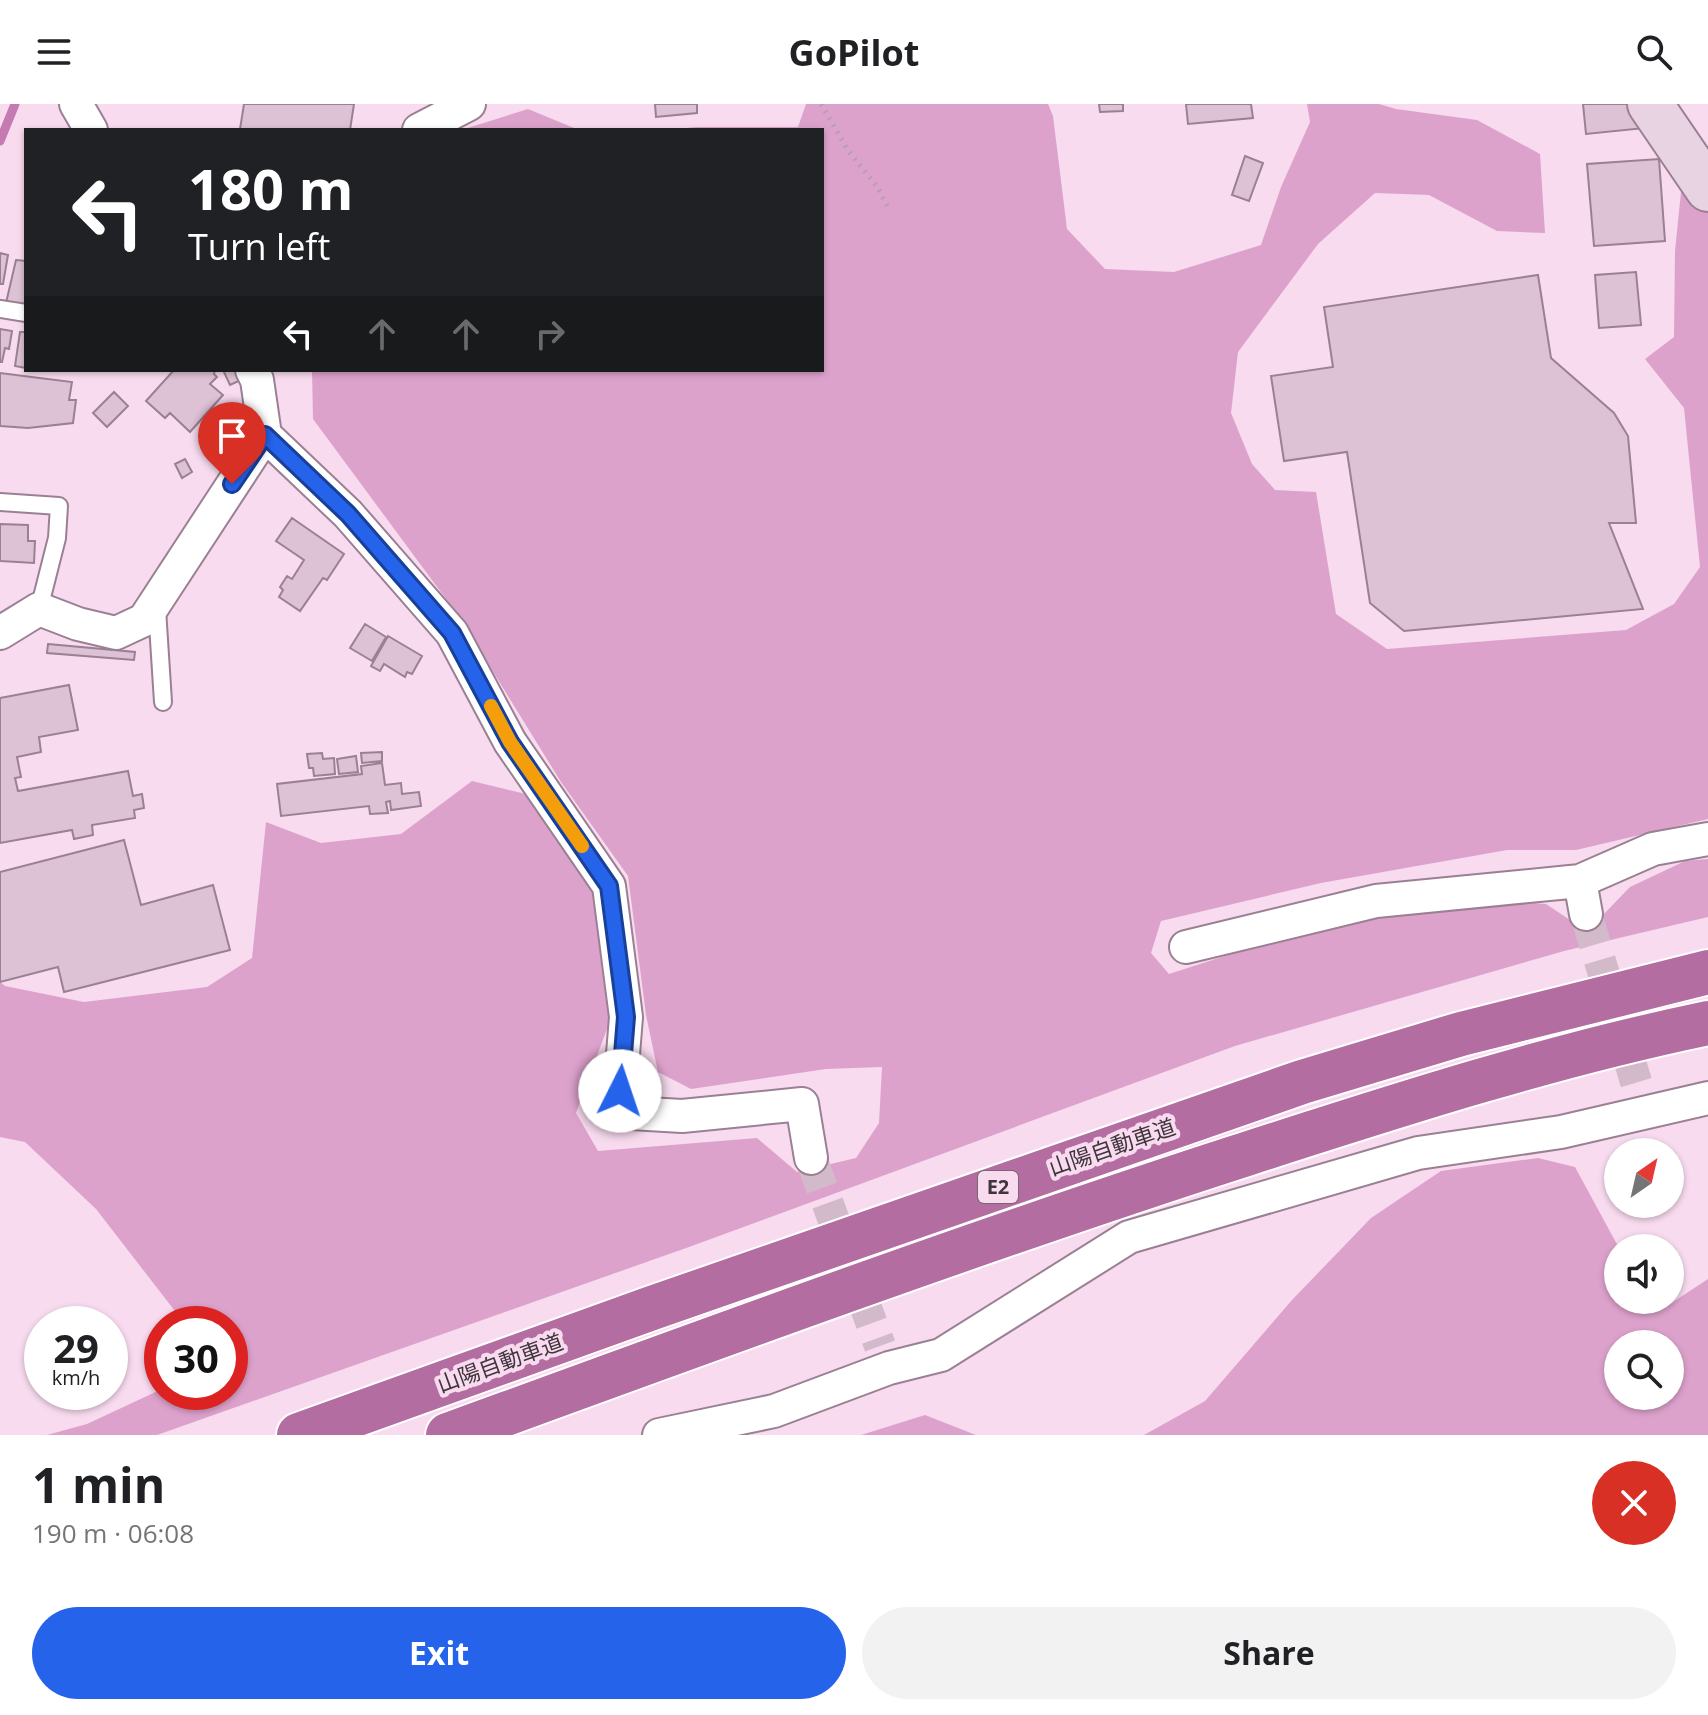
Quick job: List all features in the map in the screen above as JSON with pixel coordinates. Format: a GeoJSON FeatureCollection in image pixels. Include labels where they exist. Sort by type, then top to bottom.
{"type":"FeatureCollection","features":[{"type":"Feature","properties":{"kind":"highway","name":"山陽自動車道"},"geometry":{"type":"LineString","coordinates":[[299,1435],[652,1308],[1302,1082],[1461,1034],[1708,972]]}},
{"type":"Feature","properties":{"kind":"highway","name":"E2"},"geometry":{"type":"LineString","coordinates":[[448,1435],[1084,1207],[1472,1083],[1650,1035],[1708,1023]]}},
{"type":"Feature","properties":{"kind":"main road"},"geometry":{"type":"LineString","coordinates":[[1650,104],[1708,189]]}},
{"type":"Feature","properties":{"kind":"street"},"geometry":{"type":"LineString","coordinates":[[76,104],[90,128]]}},
{"type":"Feature","properties":{"kind":"street"},"geometry":{"type":"LineString","coordinates":[[423,128],[469,104]]}},
{"type":"Feature","properties":{"kind":"street"},"geometry":{"type":"LineString","coordinates":[[0,633],[39,609],[78,624],[116,633],[144,620],[265,435],[258,373]]}},
{"type":"Feature","properties":{"kind":"street"},"geometry":{"type":"LineString","coordinates":[[265,435],[348,514],[452,633],[510,742],[609,886],[626,1017],[620,1091],[631,1113],[682,1116],[802,1104],[811,1158]]}},
{"type":"Feature","properties":{"kind":"street"},"geometry":{"type":"LineString","coordinates":[[1186,947],[1376,901],[1580,881],[1653,849],[1708,839]]}},
{"type":"Feature","properties":{"kind":"street"},"geometry":{"type":"LineString","coordinates":[[1580,881],[1586,914]]}},
{"type":"Feature","properties":{"kind":"street"},"geometry":{"type":"LineString","coordinates":[[659,1435],[774,1411],[884,1357],[941,1355],[1129,1237],[1418,1153],[1561,1132],[1642,1102],[1708,1098]]}},
{"type":"Feature","properties":{"kind":"lane"},"geometry":{"type":"LineString","coordinates":[[0,309],[24,313]]}},
{"type":"Feature","properties":{"kind":"lane"},"geometry":{"type":"LineString","coordinates":[[0,502],[59,506],[57,538],[39,609]]}},
{"type":"Feature","properties":{"kind":"lane"},"geometry":{"type":"LineString","coordinates":[[157,599],[163,702]]}},
{"type":"Feature","properties":{"kind":"path"},"geometry":{"type":"LineString","coordinates":[[821,104],[847,149],[878,188],[890,211]]}},
{"type":"Feature","properties":{"kind":"shaded area"},"geometry":{"type":"Polygon","coordinates":[[[806,104],[1048,104],[1053,116],[1067,229],[1105,269],[1174,272],[1261,245],[1281,187],[1310,122],[1307,104],[1379,104],[1477,120],[1540,154],[1545,233],[1497,231],[1429,195],[1375,193],[1318,244],[1238,352],[1231,413],[1252,464],[1275,490],[1316,492],[1336,614],[1387,649],[1626,630],[1674,604],[1700,567],[1684,408],[1645,359],[1674,337],[1675,251],[1681,192],[1703,193],[1708,202],[1708,819],[1576,850],[1507,850],[1321,883],[1161,921],[1151,953],[1169,974],[1321,925],[1485,899],[1546,904],[1573,922],[1601,917],[1630,887],[1685,861],[1708,859],[1708,917],[1564,951],[1235,1046],[689,1247],[248,1403],[248,1306],[171,1306],[96,1209],[25,1142],[0,1137],[0,982],[5,986],[84,1002],[207,987],[252,958],[266,822],[321,843],[401,834],[472,781],[530,795],[596,895],[611,1018],[576,1113],[598,1151],[757,1138],[797,1172],[856,1158],[879,1123],[882,1067],[826,1069],[691,1089],[658,1072],[646,1015],[628,876],[561,782],[460,618],[313,419],[312,372],[824,372],[824,128],[686,128],[798,127],[806,104]]]}},
{"type":"Feature","properties":{"kind":"shaded area"},"geometry":{"type":"Polygon","coordinates":[[[528,109],[574,128],[467,128],[528,109]]]}},
{"type":"Feature","properties":{"kind":"shaded area"},"geometry":{"type":"Polygon","coordinates":[[[1538,1158],[1575,1167],[1611,1234],[1604,1234],[1604,1314],[1684,1314],[1684,1295],[1708,1279],[1708,1435],[1144,1435],[1205,1401],[1292,1300],[1371,1218],[1441,1171],[1538,1158]]]}},
{"type":"Feature","properties":{"kind":"shaded area"},"geometry":{"type":"Polygon","coordinates":[[[144,1397],[144,1410],[228,1410],[157,1435],[47,1435],[87,1424],[117,1410],[128,1410],[128,1405],[144,1397]]]}},
{"type":"Feature","properties":{"kind":"shaded area"},"geometry":{"type":"Polygon","coordinates":[[[925,1415],[976,1435],[861,1435],[925,1415]]]}},
{"type":"Feature","properties":{"kind":"building"},"geometry":{"type":"Polygon","coordinates":[[[244,104],[354,104],[350,128],[240,128],[244,104]]]}},
{"type":"Feature","properties":{"kind":"building"},"geometry":{"type":"Polygon","coordinates":[[[655,104],[697,104],[697,113],[656,117],[655,104]]]}},
{"type":"Feature","properties":{"kind":"building"},"geometry":{"type":"Polygon","coordinates":[[[1099,104],[1123,104],[1123,111],[1100,112],[1099,104]]]}},
{"type":"Feature","properties":{"kind":"building"},"geometry":{"type":"Polygon","coordinates":[[[1186,104],[1251,104],[1253,118],[1188,124],[1186,104]]]}},
{"type":"Feature","properties":{"kind":"building"},"geometry":{"type":"Polygon","coordinates":[[[1583,104],[1637,104],[1655,127],[1586,134],[1583,104]]]}},
{"type":"Feature","properties":{"kind":"building"},"geometry":{"type":"Polygon","coordinates":[[[1245,156],[1263,163],[1249,201],[1232,195],[1245,156]]]}},
{"type":"Feature","properties":{"kind":"building"},"geometry":{"type":"Polygon","coordinates":[[[1659,159],[1665,241],[1594,246],[1587,164],[1659,159]]]}},
{"type":"Feature","properties":{"kind":"building"},"geometry":{"type":"Polygon","coordinates":[[[0,253],[8,255],[3,284],[0,284],[0,253]]]}},
{"type":"Feature","properties":{"kind":"building"},"geometry":{"type":"Polygon","coordinates":[[[16,260],[24,261],[24,306],[6,303],[16,260]]]}},
{"type":"Feature","properties":{"kind":"building"},"geometry":{"type":"Polygon","coordinates":[[[1636,272],[1641,325],[1599,328],[1595,275],[1636,272]]]}},
{"type":"Feature","properties":{"kind":"building"},"geometry":{"type":"Polygon","coordinates":[[[1538,275],[1551,358],[1614,413],[1628,436],[1636,523],[1609,523],[1643,609],[1404,631],[1370,603],[1347,452],[1284,461],[1271,376],[1333,367],[1324,307],[1538,275]]]}},
{"type":"Feature","properties":{"kind":"building"},"geometry":{"type":"Polygon","coordinates":[[[0,329],[12,331],[9,349],[5,348],[2,362],[0,362],[0,329]]]}},
{"type":"Feature","properties":{"kind":"building"},"geometry":{"type":"Polygon","coordinates":[[[20,332],[24,332],[24,368],[15,366],[20,332]]]}},
{"type":"Feature","properties":{"kind":"building"},"geometry":{"type":"Polygon","coordinates":[[[172,372],[214,372],[217,377],[210,384],[223,395],[190,432],[170,413],[165,418],[146,401],[172,372]]]}},
{"type":"Feature","properties":{"kind":"building"},"geometry":{"type":"Polygon","coordinates":[[[224,372],[236,372],[241,380],[230,385],[224,372]]]}},
{"type":"Feature","properties":{"kind":"building"},"geometry":{"type":"Polygon","coordinates":[[[0,373],[72,382],[69,400],[76,400],[73,423],[28,428],[0,426],[0,373]]]}},
{"type":"Feature","properties":{"kind":"building"},"geometry":{"type":"Polygon","coordinates":[[[114,392],[128,406],[107,427],[93,413],[114,392]]]}},
{"type":"Feature","properties":{"kind":"building"},"geometry":{"type":"Polygon","coordinates":[[[185,459],[192,472],[182,478],[175,464],[185,459]]]}},
{"type":"Feature","properties":{"kind":"building"},"geometry":{"type":"Polygon","coordinates":[[[292,518],[344,554],[327,580],[323,578],[300,611],[279,597],[283,590],[280,587],[287,576],[292,579],[304,560],[276,541],[292,518]]]}},
{"type":"Feature","properties":{"kind":"building"},"geometry":{"type":"Polygon","coordinates":[[[0,524],[28,525],[28,541],[35,541],[34,563],[0,561],[0,524]]]}},
{"type":"Feature","properties":{"kind":"building"},"geometry":{"type":"Polygon","coordinates":[[[365,624],[386,637],[372,661],[350,648],[365,624]]]}},
{"type":"Feature","properties":{"kind":"building"},"geometry":{"type":"Polygon","coordinates":[[[388,636],[422,656],[412,674],[407,672],[405,677],[384,664],[380,671],[371,666],[388,636]]]}},
{"type":"Feature","properties":{"kind":"building"},"geometry":{"type":"Polygon","coordinates":[[[48,644],[135,652],[134,660],[47,653],[48,644]]]}},
{"type":"Feature","properties":{"kind":"building"},"geometry":{"type":"Polygon","coordinates":[[[69,685],[78,730],[39,737],[41,752],[17,757],[21,777],[15,778],[18,791],[128,771],[133,796],[142,794],[144,808],[134,810],[135,818],[92,825],[93,835],[74,839],[72,830],[0,843],[0,698],[69,685]]]}},
{"type":"Feature","properties":{"kind":"building"},"geometry":{"type":"Polygon","coordinates":[[[382,752],[382,761],[362,763],[361,753],[382,752]]]}},
{"type":"Feature","properties":{"kind":"building"},"geometry":{"type":"Polygon","coordinates":[[[322,753],[323,759],[334,758],[335,774],[314,776],[313,768],[309,768],[307,754],[322,753]]]}},
{"type":"Feature","properties":{"kind":"building"},"geometry":{"type":"Polygon","coordinates":[[[356,756],[358,772],[339,774],[337,759],[356,756]]]}},
{"type":"Feature","properties":{"kind":"building"},"geometry":{"type":"Polygon","coordinates":[[[382,763],[385,785],[401,783],[402,794],[419,792],[421,806],[391,810],[390,801],[386,802],[388,813],[370,814],[369,806],[281,816],[277,784],[362,774],[361,766],[382,763]]]}},
{"type":"Feature","properties":{"kind":"building"},"geometry":{"type":"Polygon","coordinates":[[[124,840],[141,905],[213,885],[230,950],[64,992],[58,967],[0,982],[0,872],[124,840]]]}},
{"type":"Feature","properties":{"kind":"waterway"},"geometry":{"type":"LineString","coordinates":[[0,141],[15,104]]}},
{"type":"Feature","properties":{"kind":"tunnel"},"geometry":{"type":"LineString","coordinates":[[1586,914],[1639,1092]]}},
{"type":"Feature","properties":{"kind":"tunnel"},"geometry":{"type":"LineString","coordinates":[[811,1158],[880,1346]]}},
{"type":"Feature","properties":{"kind":"slow traffic"},"geometry":{"type":"LineString","coordinates":[[491,706],[510,742],[582,846]]}},
{"type":"Feature","properties":{"kind":"route"},"geometry":{"type":"LineString","coordinates":[[232,484],[265,435],[348,514],[452,633],[510,742],[609,886],[626,1017],[620,1091]]}}]}
